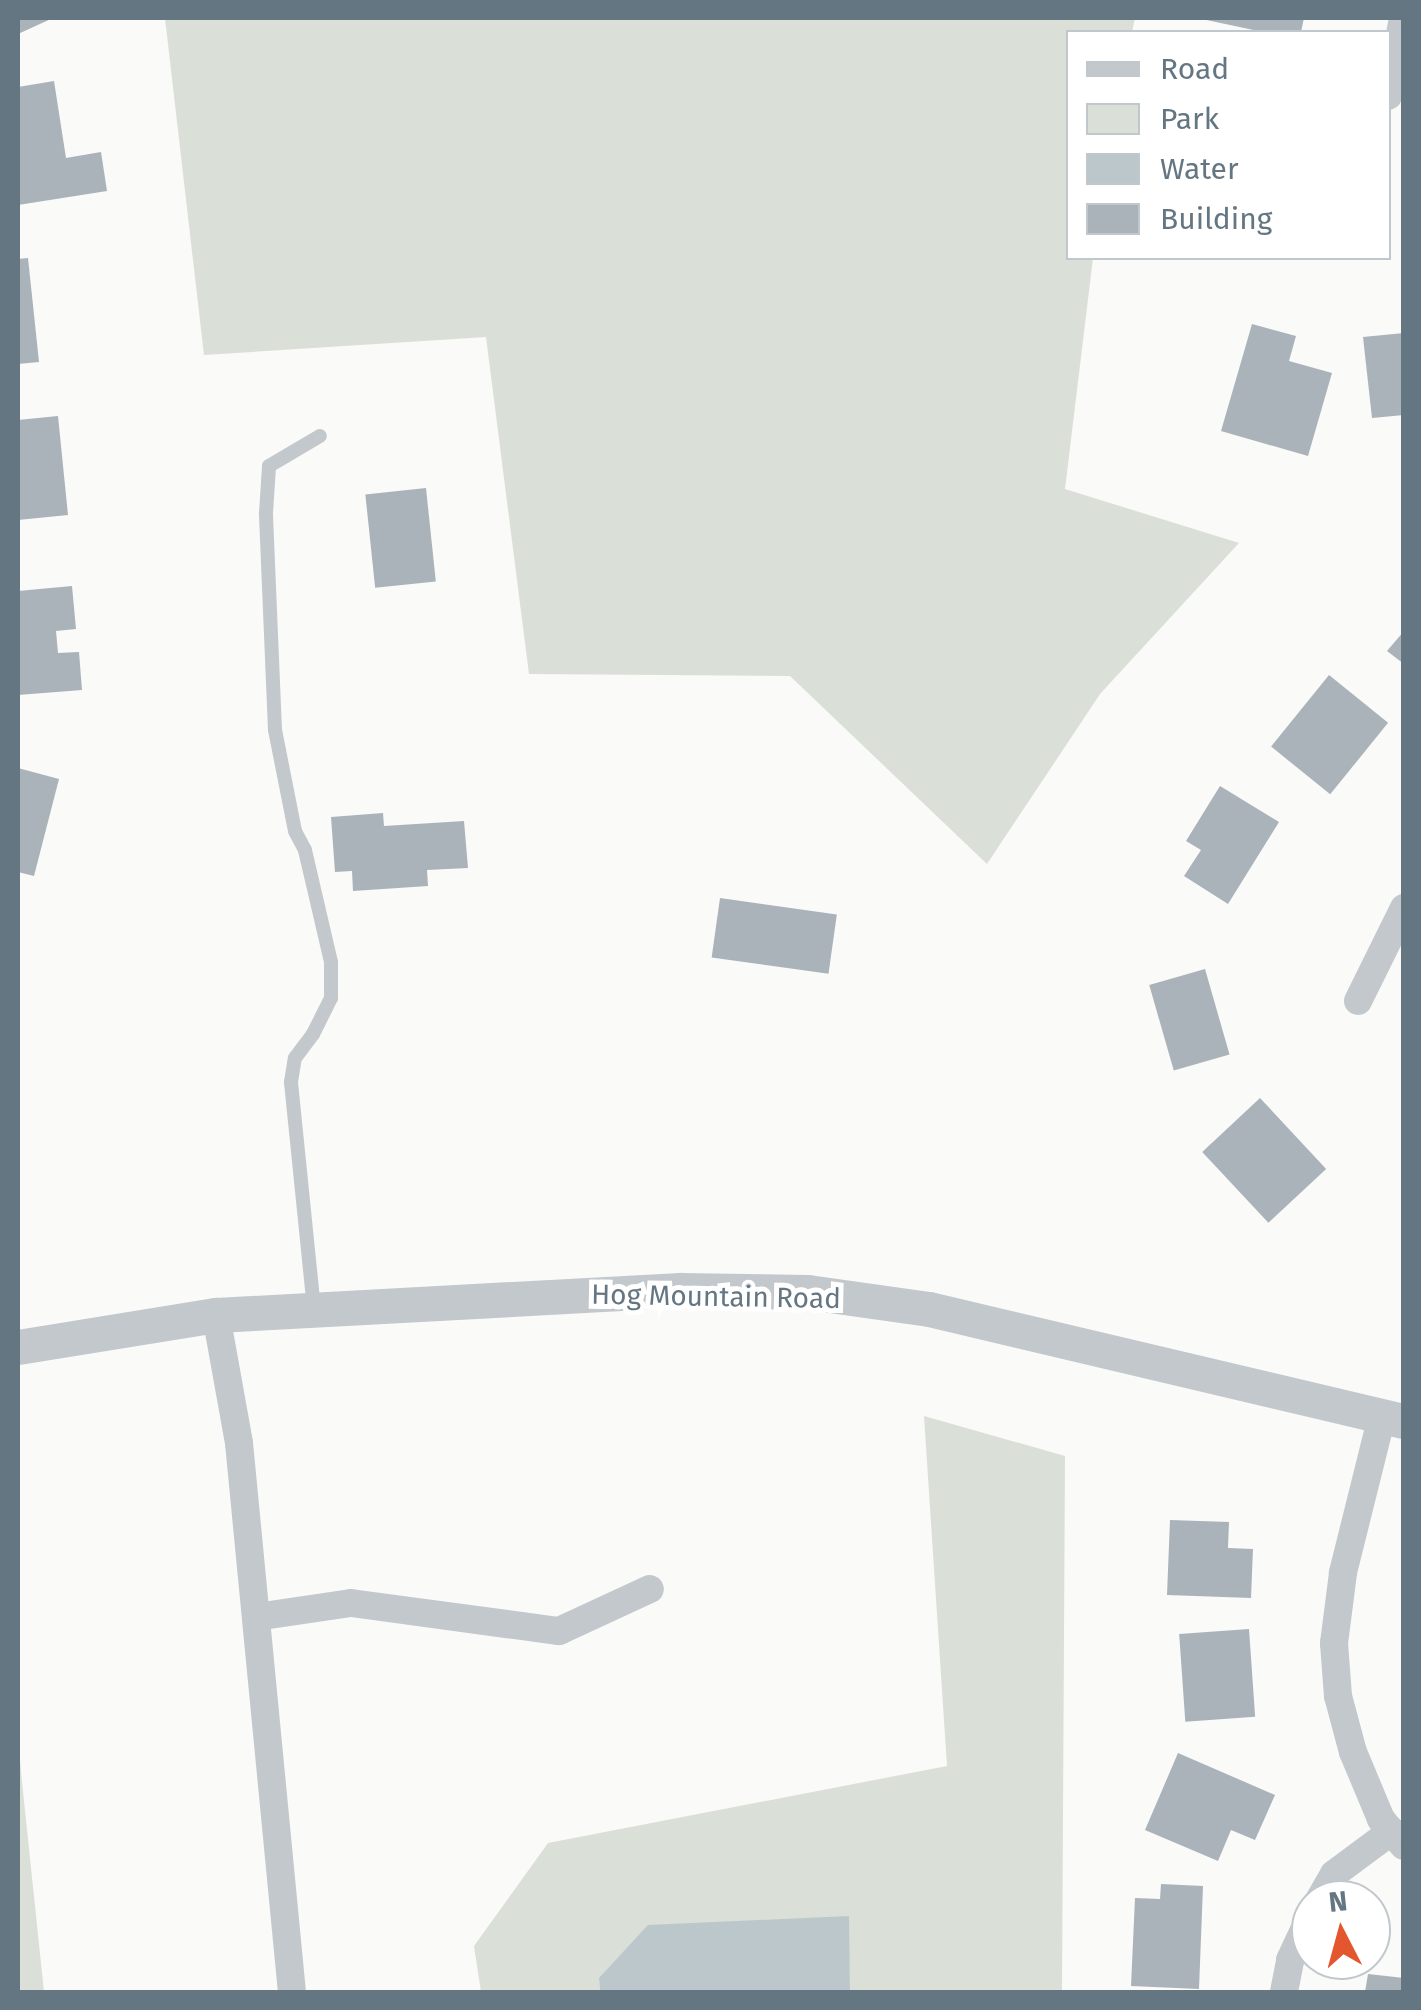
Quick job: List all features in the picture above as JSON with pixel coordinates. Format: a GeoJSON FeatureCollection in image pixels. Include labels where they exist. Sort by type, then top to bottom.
{"type":"FeatureCollection","features":[{"type":"Feature","properties":{"kind":"street"},"geometry":{"type":"LineString","coordinates":[[1391,80],[1403,18]]}},
{"type":"Feature","properties":{"kind":"street"},"geometry":{"type":"LineString","coordinates":[[1358,1001],[1404,908]]}},
{"type":"Feature","properties":{"kind":"street","name":"Hog Mountain Road"},"geometry":{"type":"LineString","coordinates":[[18,1347],[216,1315],[680,1290],[808,1292],[930,1309],[1393,1418]]}},
{"type":"Feature","properties":{"kind":"street"},"geometry":{"type":"LineString","coordinates":[[216,1315],[238,1442],[292,1992]]}},
{"type":"Feature","properties":{"kind":"street"},"geometry":{"type":"LineString","coordinates":[[1331,1880],[1334,1874],[1398,1838],[1381,1819],[1353,1752],[1338,1696],[1334,1643],[1343,1573],[1393,1418]]}},
{"type":"Feature","properties":{"kind":"street"},"geometry":{"type":"LineString","coordinates":[[256,1617],[351,1603],[559,1630],[650,1590]]}},
{"type":"Feature","properties":{"kind":"street"},"geometry":{"type":"LineString","coordinates":[[1284,1992],[1291,1958]]}},
{"type":"Feature","properties":{"kind":"lane"},"geometry":{"type":"LineString","coordinates":[[314,1310],[291,1082],[294,1058],[314,1034],[330,998],[331,962],[305,850],[295,831],[275,730],[266,513],[269,466],[320,436]]}},
{"type":"Feature","properties":{"kind":"green space"},"geometry":{"type":"Polygon","coordinates":[[[165,18],[1135,18],[1132,30],[1066,30],[1066,260],[1093,260],[1065,489],[1239,543],[1100,694],[987,864],[790,676],[529,674],[486,337],[204,355],[165,18]]]}},
{"type":"Feature","properties":{"kind":"green space"},"geometry":{"type":"Polygon","coordinates":[[[924,1416],[1065,1456],[1062,1992],[850,1992],[848,1916],[599,1978],[600,1992],[481,1992],[474,1946],[548,1843],[947,1766],[924,1416]]]}},
{"type":"Feature","properties":{"kind":"green space"},"geometry":{"type":"Polygon","coordinates":[[[18,1737],[22,1782],[44,1992],[18,1992],[18,1737]]]}},
{"type":"Feature","properties":{"kind":"water"},"geometry":{"type":"Polygon","coordinates":[[[849,1916],[850,1992],[600,1992],[599,1978],[648,1925],[849,1916]]]}},
{"type":"Feature","properties":{"kind":"building"},"geometry":{"type":"Polygon","coordinates":[[[18,18],[53,18],[18,34],[18,18]]]}},
{"type":"Feature","properties":{"kind":"building"},"geometry":{"type":"Polygon","coordinates":[[[1197,18],[1304,18],[1301,30],[1254,30],[1197,18]]]}},
{"type":"Feature","properties":{"kind":"building"},"geometry":{"type":"Polygon","coordinates":[[[54,81],[66,158],[101,152],[107,191],[18,205],[18,87],[54,81]]]}},
{"type":"Feature","properties":{"kind":"building"},"geometry":{"type":"Polygon","coordinates":[[[28,258],[39,362],[18,364],[18,259],[28,258]]]}},
{"type":"Feature","properties":{"kind":"building"},"geometry":{"type":"Polygon","coordinates":[[[1252,324],[1296,336],[1289,361],[1332,373],[1308,456],[1221,431],[1252,324]]]}},
{"type":"Feature","properties":{"kind":"building"},"geometry":{"type":"Polygon","coordinates":[[[1404,333],[1404,415],[1372,418],[1363,337],[1404,333]]]}},
{"type":"Feature","properties":{"kind":"building"},"geometry":{"type":"Polygon","coordinates":[[[58,416],[68,515],[18,520],[18,420],[58,416]]]}},
{"type":"Feature","properties":{"kind":"building"},"geometry":{"type":"Polygon","coordinates":[[[426,488],[436,581],[375,588],[365,494],[426,488]]]}},
{"type":"Feature","properties":{"kind":"building"},"geometry":{"type":"Polygon","coordinates":[[[72,586],[76,629],[56,631],[58,653],[79,652],[82,690],[18,695],[18,591],[72,586]]]}},
{"type":"Feature","properties":{"kind":"building"},"geometry":{"type":"Polygon","coordinates":[[[1404,631],[1404,664],[1387,651],[1404,631]]]}},
{"type":"Feature","properties":{"kind":"building"},"geometry":{"type":"Polygon","coordinates":[[[1329,675],[1388,723],[1330,794],[1271,746],[1329,675]]]}},
{"type":"Feature","properties":{"kind":"building"},"geometry":{"type":"Polygon","coordinates":[[[18,768],[59,779],[34,876],[18,872],[18,768]]]}},
{"type":"Feature","properties":{"kind":"building"},"geometry":{"type":"Polygon","coordinates":[[[1220,786],[1279,822],[1228,904],[1184,876],[1201,850],[1186,841],[1220,786]]]}},
{"type":"Feature","properties":{"kind":"building"},"geometry":{"type":"Polygon","coordinates":[[[383,813],[384,826],[464,821],[468,868],[427,870],[428,886],[353,891],[352,871],[335,872],[331,817],[383,813]]]}},
{"type":"Feature","properties":{"kind":"building"},"geometry":{"type":"Polygon","coordinates":[[[720,898],[837,914],[829,974],[712,957],[720,898]]]}},
{"type":"Feature","properties":{"kind":"building"},"geometry":{"type":"Polygon","coordinates":[[[1205,969],[1230,1055],[1174,1071],[1149,985],[1205,969]]]}},
{"type":"Feature","properties":{"kind":"building"},"geometry":{"type":"Polygon","coordinates":[[[1260,1098],[1326,1169],[1268,1223],[1202,1152],[1260,1098]]]}},
{"type":"Feature","properties":{"kind":"building"},"geometry":{"type":"Polygon","coordinates":[[[1170,1520],[1229,1522],[1228,1548],[1253,1549],[1251,1598],[1167,1595],[1170,1520]]]}},
{"type":"Feature","properties":{"kind":"building"},"geometry":{"type":"Polygon","coordinates":[[[1249,1629],[1255,1717],[1185,1722],[1179,1634],[1249,1629]]]}},
{"type":"Feature","properties":{"kind":"building"},"geometry":{"type":"Polygon","coordinates":[[[1178,1753],[1275,1795],[1255,1840],[1231,1830],[1218,1861],[1145,1830],[1178,1753]]]}},
{"type":"Feature","properties":{"kind":"building"},"geometry":{"type":"Polygon","coordinates":[[[1161,1884],[1203,1886],[1199,1989],[1131,1986],[1135,1898],[1160,1899],[1161,1884]]]}},
{"type":"Feature","properties":{"kind":"building"},"geometry":{"type":"Polygon","coordinates":[[[1404,1978],[1404,1992],[1365,1992],[1367,1980],[1404,1978]]]}}]}
